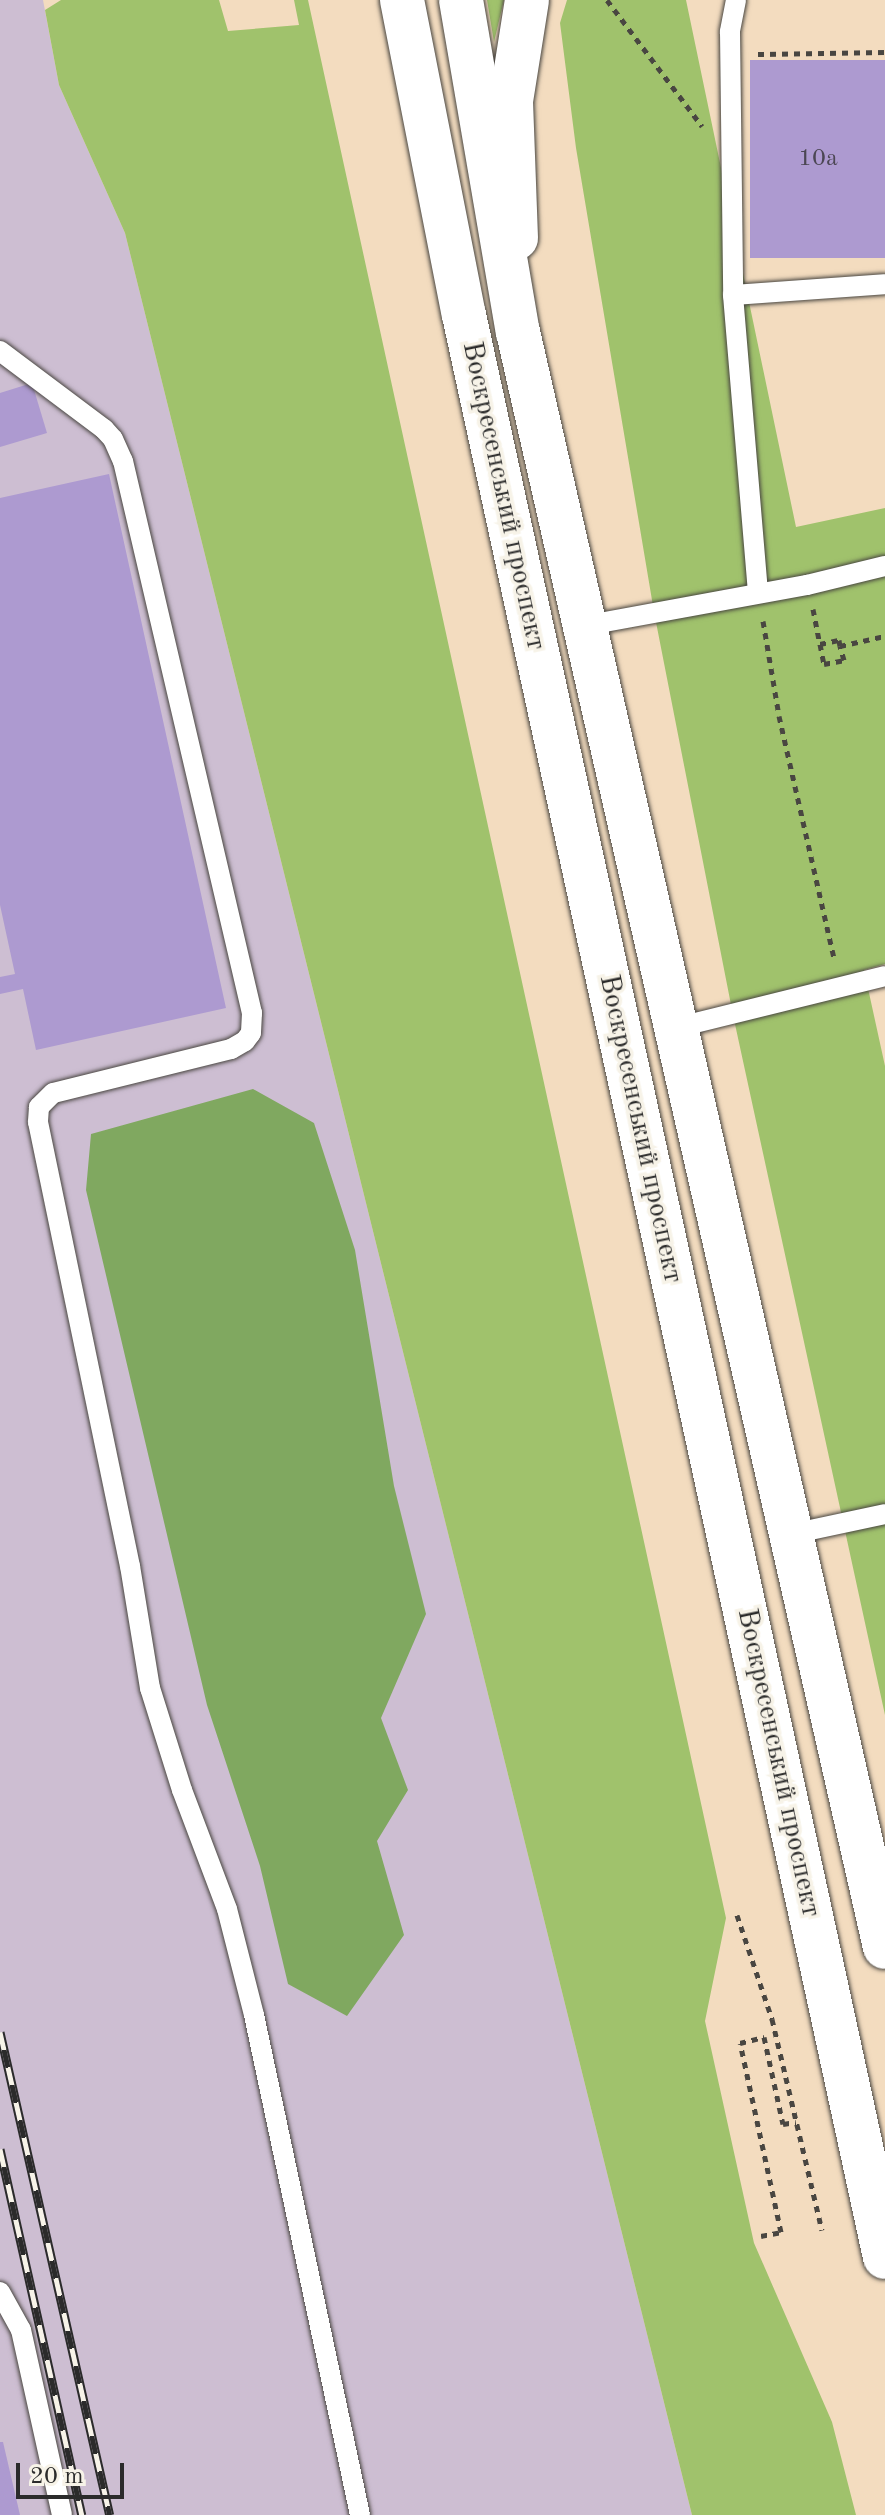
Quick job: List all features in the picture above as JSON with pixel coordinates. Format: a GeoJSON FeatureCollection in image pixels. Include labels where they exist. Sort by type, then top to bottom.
{"type":"FeatureCollection","features":[{"type":"Feature","properties":{"kind":"main road","name":"Воскресенський проспект"},"geometry":{"type":"LineString","coordinates":[[402,0],[470,347],[885,2257]]}},
{"type":"Feature","properties":{"kind":"main road","name":"Воскресенський проспект"},"geometry":{"type":"LineString","coordinates":[[461,0],[518,332],[885,1947]]}},
{"type":"Feature","properties":{"kind":"main road"},"geometry":{"type":"LineString","coordinates":[[518,332],[511,101],[527,0]]}},
{"type":"Feature","properties":{"kind":"lane"},"geometry":{"type":"LineString","coordinates":[[736,0],[730,32],[733,295],[758,593]]}},
{"type":"Feature","properties":{"kind":"lane"},"geometry":{"type":"LineString","coordinates":[[733,295],[885,284]]}},
{"type":"Feature","properties":{"kind":"lane"},"geometry":{"type":"LineString","coordinates":[[0,351],[104,429],[113,439],[123,461],[252,1013],[251,1033],[245,1041],[231,1049],[53,1093],[39,1107],[38,1122],[130,1566],[150,1688],[177,1777],[227,1909],[254,2015],[360,2515]]}},
{"type":"Feature","properties":{"kind":"lane"},"geometry":{"type":"LineString","coordinates":[[583,626],[807,585],[885,566]]}},
{"type":"Feature","properties":{"kind":"lane"},"geometry":{"type":"LineString","coordinates":[[675,1028],[885,976]]}},
{"type":"Feature","properties":{"kind":"lane"},"geometry":{"type":"LineString","coordinates":[[792,1534],[885,1514]]}},
{"type":"Feature","properties":{"kind":"lane"},"geometry":{"type":"LineString","coordinates":[[0,2292],[21,2330],[62,2515]]}},
{"type":"Feature","properties":{"kind":"path"},"geometry":{"type":"LineString","coordinates":[[607,0],[732,165]]}},
{"type":"Feature","properties":{"kind":"path"},"geometry":{"type":"LineString","coordinates":[[744,54],[885,52]]}},
{"type":"Feature","properties":{"kind":"path"},"geometry":{"type":"LineString","coordinates":[[807,585],[824,664],[844,660],[839,640],[820,644]]}},
{"type":"Feature","properties":{"kind":"path"},"geometry":{"type":"LineString","coordinates":[[758,593],[779,716],[841,987]]}},
{"type":"Feature","properties":{"kind":"path"},"geometry":{"type":"LineString","coordinates":[[840,646],[885,636]]}},
{"type":"Feature","properties":{"kind":"path"},"geometry":{"type":"LineString","coordinates":[[737,1915],[772,2019],[822,2230]]}},
{"type":"Feature","properties":{"kind":"path"},"geometry":{"type":"LineString","coordinates":[[761,2236],[781,2232],[740,2043],[764,2037],[783,2124],[796,2122]]}},
{"type":"Feature","properties":{"kind":"shaded area"},"geometry":{"type":"Polygon","coordinates":[[[0,0],[43,0],[59,85],[125,233],[692,2515],[0,2515],[0,0]]]}},
{"type":"Feature","properties":{"kind":"green space"},"geometry":{"type":"Polygon","coordinates":[[[61,0],[219,0],[228,31],[299,25],[294,0],[308,0],[726,1918],[705,2021],[754,2243],[832,2422],[856,2515],[692,2515],[125,233],[59,85],[45,10],[61,0]]]}},
{"type":"Feature","properties":{"kind":"green space"},"geometry":{"type":"Polygon","coordinates":[[[487,0],[504,0],[494,42],[487,0]]]}},
{"type":"Feature","properties":{"kind":"green space"},"geometry":{"type":"Polygon","coordinates":[[[567,0],[686,0],[796,527],[885,508],[885,964],[864,970],[885,1066],[885,1715],[733,1015],[654,612],[576,148],[560,23],[567,0]]]}},
{"type":"Feature","properties":{"kind":"green space"},"geometry":{"type":"Polygon","coordinates":[[[253,1089],[314,1123],[355,1250],[394,1486],[426,1614],[381,1718],[408,1790],[377,1841],[404,1935],[347,2016],[288,1984],[260,1866],[207,1705],[86,1190],[91,1134],[253,1089]]]}},
{"type":"Feature","properties":{"kind":"building"},"geometry":{"type":"Polygon","coordinates":[[[750,60],[885,60],[885,258],[750,258],[750,60]]]}},
{"type":"Feature","properties":{"kind":"building"},"geometry":{"type":"Polygon","coordinates":[[[32,383],[47,433],[0,447],[0,393],[32,383]]]}},
{"type":"Feature","properties":{"kind":"building"},"geometry":{"type":"Polygon","coordinates":[[[109,474],[226,1008],[36,1050],[23,989],[0,994],[0,977],[15,974],[0,905],[0,498],[109,474]]]}},
{"type":"Feature","properties":{"kind":"building"},"geometry":{"type":"Polygon","coordinates":[[[0,2442],[3,2442],[20,2515],[0,2515],[0,2442]]]}},
{"type":"Feature","properties":{"kind":"railway"},"geometry":{"type":"LineString","coordinates":[[0,2032],[110,2515]]}},
{"type":"Feature","properties":{"kind":"railway"},"geometry":{"type":"LineString","coordinates":[[0,2149],[82,2515]]}}]}
